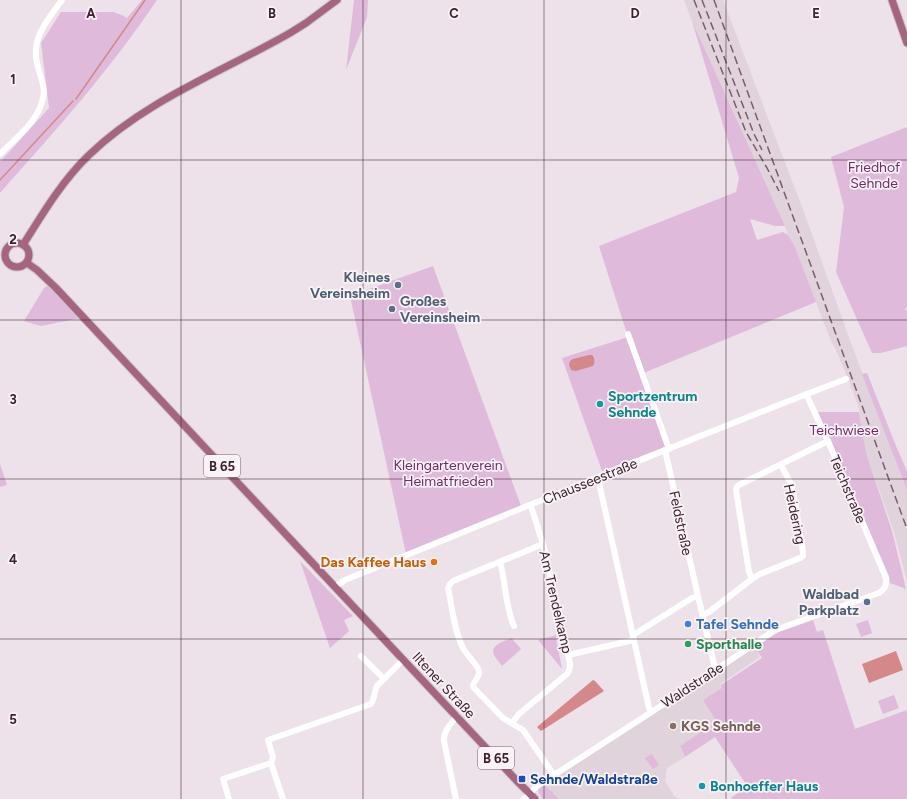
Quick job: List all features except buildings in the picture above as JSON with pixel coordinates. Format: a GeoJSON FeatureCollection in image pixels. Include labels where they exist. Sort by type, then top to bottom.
{"type":"FeatureCollection","features":[{"type":"Feature","properties":{"kind":"main road"},"geometry":{"type":"LineString","coordinates":[[23,245],[41,215],[64,183],[89,155],[110,136],[132,119],[155,105],[290,33],[337,0]]}},
{"type":"Feature","properties":{"kind":"main road"},"geometry":{"type":"LineString","coordinates":[[892,0],[907,43]]}},
{"type":"Feature","properties":{"kind":"main road"},"geometry":{"type":"LineString","coordinates":[[16,243],[23,245],[28,251],[29,255],[27,263],[17,268],[7,263],[4,255],[7,248],[16,243]]}},
{"type":"Feature","properties":{"kind":"main road"},"geometry":{"type":"LineString","coordinates":[[0,244],[7,248]]}},
{"type":"Feature","properties":{"kind":"main road","name":"B 65"},"geometry":{"type":"LineString","coordinates":[[27,263],[37,270],[56,288],[335,587]]}},
{"type":"Feature","properties":{"kind":"main road","name":"Iltener Straße"},"geometry":{"type":"LineString","coordinates":[[335,587],[457,716],[527,796],[535,799]]}},
{"type":"Feature","properties":{"kind":"street"},"geometry":{"type":"LineString","coordinates":[[0,154],[33,119],[39,110],[44,94],[44,86],[35,52],[37,41],[42,28],[62,0]]}},
{"type":"Feature","properties":{"kind":"street","name":"Feldstraße"},"geometry":{"type":"LineString","coordinates":[[628,334],[667,449],[698,596],[716,669]]}},
{"type":"Feature","properties":{"kind":"street","name":"Chausseestraße"},"geometry":{"type":"LineString","coordinates":[[335,587],[345,580],[531,506],[667,449],[846,379]]}},
{"type":"Feature","properties":{"kind":"street","name":"Teichstraße"},"geometry":{"type":"LineString","coordinates":[[806,394],[886,578],[886,586]]}},
{"type":"Feature","properties":{"kind":"street","name":"Heidering"},"geometry":{"type":"LineString","coordinates":[[752,578],[749,572],[736,490],[737,487],[739,484],[828,442]]}},
{"type":"Feature","properties":{"kind":"street","name":"Heidering"},"geometry":{"type":"LineString","coordinates":[[703,615],[709,612],[752,578],[803,556],[794,496],[791,484],[781,464]]}},
{"type":"Feature","properties":{"kind":"street"},"geometry":{"type":"LineString","coordinates":[[598,478],[650,712]]}},
{"type":"Feature","properties":{"kind":"street","name":"Am Trendelkamp"},"geometry":{"type":"LineString","coordinates":[[512,723],[519,714],[567,674],[570,669],[543,544],[531,506]]}},
{"type":"Feature","properties":{"kind":"street"},"geometry":{"type":"LineString","coordinates":[[543,544],[453,581],[448,588],[459,640],[468,657],[479,671],[474,688],[503,718],[524,730],[554,775]]}},
{"type":"Feature","properties":{"kind":"street"},"geometry":{"type":"LineString","coordinates":[[500,562],[507,601],[514,626]]}},
{"type":"Feature","properties":{"kind":"street","name":"Waldstraße"},"geometry":{"type":"LineString","coordinates":[[527,796],[537,786],[775,630],[879,593],[886,586]]}},
{"type":"Feature","properties":{"kind":"street"},"geometry":{"type":"LineString","coordinates":[[568,655],[633,638],[667,614],[692,598],[698,596]]}},
{"type":"Feature","properties":{"kind":"street"},"geometry":{"type":"LineString","coordinates":[[361,656],[384,679]]}},
{"type":"Feature","properties":{"kind":"street"},"geometry":{"type":"LineString","coordinates":[[229,799],[223,779],[270,763],[274,757],[268,740],[371,704],[374,699],[377,686],[403,660]]}},
{"type":"Feature","properties":{"kind":"street"},"geometry":{"type":"LineString","coordinates":[[456,799],[443,736],[457,716]]}},
{"type":"Feature","properties":{"kind":"street"},"geometry":{"type":"LineString","coordinates":[[270,763],[283,799]]}},
{"type":"Feature","properties":{"kind":"shaded area"},"geometry":{"type":"Polygon","coordinates":[[[684,0],[723,0],[907,490],[907,581],[894,532],[867,456],[859,408],[849,381],[832,343],[795,247],[788,235],[684,0]]]}},
{"type":"Feature","properties":{"kind":"shaded area"},"geometry":{"type":"Polygon","coordinates":[[[592,355],[594,358],[593,366],[576,371],[571,370],[569,365],[570,361],[592,355]]]}},
{"type":"Feature","properties":{"kind":"shaded area","name":"KGS Sehnde"},"geometry":{"type":"Polygon","coordinates":[[[755,647],[760,657],[720,684],[723,687],[717,722],[680,747],[685,757],[667,768],[665,781],[674,796],[679,799],[545,799],[538,793],[538,789],[755,647]]]}},
{"type":"Feature","properties":{"kind":"shaded area"},"geometry":{"type":"Polygon","coordinates":[[[896,651],[903,670],[869,683],[862,664],[896,651]]]}},
{"type":"Feature","properties":{"kind":"shaded area"},"geometry":{"type":"Polygon","coordinates":[[[593,680],[604,691],[541,731],[537,727],[593,680]]]}},
{"type":"Feature","properties":{"kind":"green space"},"geometry":{"type":"Polygon","coordinates":[[[142,0],[157,0],[102,75],[0,193],[0,161],[49,108],[41,43],[61,12],[113,12],[127,18],[142,0]]]}},
{"type":"Feature","properties":{"kind":"green space"},"geometry":{"type":"Polygon","coordinates":[[[354,0],[368,0],[367,17],[346,70],[354,0]]]}},
{"type":"Feature","properties":{"kind":"green space"},"geometry":{"type":"Polygon","coordinates":[[[692,21],[785,226],[775,226],[750,219],[757,240],[783,232],[788,235],[795,247],[816,302],[641,374],[665,447],[602,471],[562,358],[628,337],[599,246],[736,192],[739,178],[692,21]]]}},
{"type":"Feature","properties":{"kind":"green space","name":"Friedhof Sehnde"},"geometry":{"type":"Polygon","coordinates":[[[907,127],[907,307],[905,309],[907,311],[907,346],[881,353],[872,353],[836,272],[844,207],[831,157],[907,127]]]}},
{"type":"Feature","properties":{"kind":"green space","name":"Kleingartenverein Heimatfrieden"},"geometry":{"type":"Polygon","coordinates":[[[433,266],[521,506],[406,554],[350,296],[433,266]]]}},
{"type":"Feature","properties":{"kind":"green space"},"geometry":{"type":"Polygon","coordinates":[[[47,286],[53,290],[80,318],[41,326],[24,321],[44,288],[47,286]]]}},
{"type":"Feature","properties":{"kind":"green space"},"geometry":{"type":"Polygon","coordinates":[[[867,373],[907,471],[907,490],[862,374],[867,373]]]}},
{"type":"Feature","properties":{"kind":"green space","name":"Teichwiese"},"geometry":{"type":"Polygon","coordinates":[[[818,412],[859,412],[867,456],[892,531],[906,589],[890,583],[889,576],[818,412]]]}},
{"type":"Feature","properties":{"kind":"green space"},"geometry":{"type":"Polygon","coordinates":[[[0,464],[7,485],[0,487],[0,464]]]}},
{"type":"Feature","properties":{"kind":"green space"},"geometry":{"type":"Polygon","coordinates":[[[300,561],[353,616],[344,620],[349,631],[330,648],[300,561]]]}},
{"type":"Feature","properties":{"kind":"green space"},"geometry":{"type":"Polygon","coordinates":[[[813,620],[817,632],[823,630],[855,729],[907,710],[907,799],[730,799],[747,786],[715,737],[685,757],[680,746],[717,722],[703,700],[722,688],[721,685],[762,658],[755,647],[779,632],[813,620]]]}},
{"type":"Feature","properties":{"kind":"green space"},"geometry":{"type":"Polygon","coordinates":[[[868,620],[872,633],[861,637],[856,624],[868,620]]]}},
{"type":"Feature","properties":{"kind":"green space"},"geometry":{"type":"Polygon","coordinates":[[[556,635],[556,638],[562,669],[538,640],[556,635]]]}},
{"type":"Feature","properties":{"kind":"green space"},"geometry":{"type":"Polygon","coordinates":[[[512,638],[521,649],[502,666],[494,655],[494,649],[498,644],[512,638]]]}},
{"type":"Feature","properties":{"kind":"green space"},"geometry":{"type":"Polygon","coordinates":[[[894,695],[899,708],[883,714],[878,701],[894,695]]]}},
{"type":"Feature","properties":{"kind":"green space"},"geometry":{"type":"Polygon","coordinates":[[[652,754],[659,765],[653,769],[645,758],[652,754]]]}},
{"type":"Feature","properties":{"kind":"green space"},"geometry":{"type":"Polygon","coordinates":[[[544,785],[559,799],[543,799],[540,795],[539,789],[544,785]]]}},
{"type":"Feature","properties":{"kind":"waterway"},"geometry":{"type":"LineString","coordinates":[[76,99],[145,0]]}},
{"type":"Feature","properties":{"kind":"waterway"},"geometry":{"type":"LineString","coordinates":[[0,180],[73,101]]}},
{"type":"Feature","properties":{"kind":"railway"},"geometry":{"type":"LineString","coordinates":[[694,0],[746,132],[779,191]]}},
{"type":"Feature","properties":{"kind":"railway"},"geometry":{"type":"LineString","coordinates":[[702,0],[754,134],[762,150]]}},
{"type":"Feature","properties":{"kind":"railway"},"geometry":{"type":"LineString","coordinates":[[714,0],[907,529]]}},
{"type":"Feature","properties":{"kind":"place","name":"Kleines Vereinsheim"},"geometry":{"type":"Point","coordinates":[398,285]}},
{"type":"Feature","properties":{"kind":"place","name":"Großes Vereinsheim"},"geometry":{"type":"Point","coordinates":[392,309]}},
{"type":"Feature","properties":{"kind":"place","name":"Sportzentrum Sehnde"},"geometry":{"type":"Point","coordinates":[600,404]}},
{"type":"Feature","properties":{"kind":"place","name":"Das Kaffee Haus"},"geometry":{"type":"Point","coordinates":[434,562]}},
{"type":"Feature","properties":{"kind":"place","name":"Waldbad Parkplatz"},"geometry":{"type":"Point","coordinates":[867,602]}},
{"type":"Feature","properties":{"kind":"place","name":"Tafel Sehnde"},"geometry":{"type":"Point","coordinates":[688,624]}},
{"type":"Feature","properties":{"kind":"place","name":"Sporthalle"},"geometry":{"type":"Point","coordinates":[688,644]}},
{"type":"Feature","properties":{"kind":"place","name":"KGS Sehnde"},"geometry":{"type":"Point","coordinates":[673,726]}},
{"type":"Feature","properties":{"kind":"place","name":"Sehnde/Waldstraße"},"geometry":{"type":"Point","coordinates":[522,779]}},
{"type":"Feature","properties":{"kind":"place","name":"Bonhoeffer Haus"},"geometry":{"type":"Point","coordinates":[702,786]}}]}
